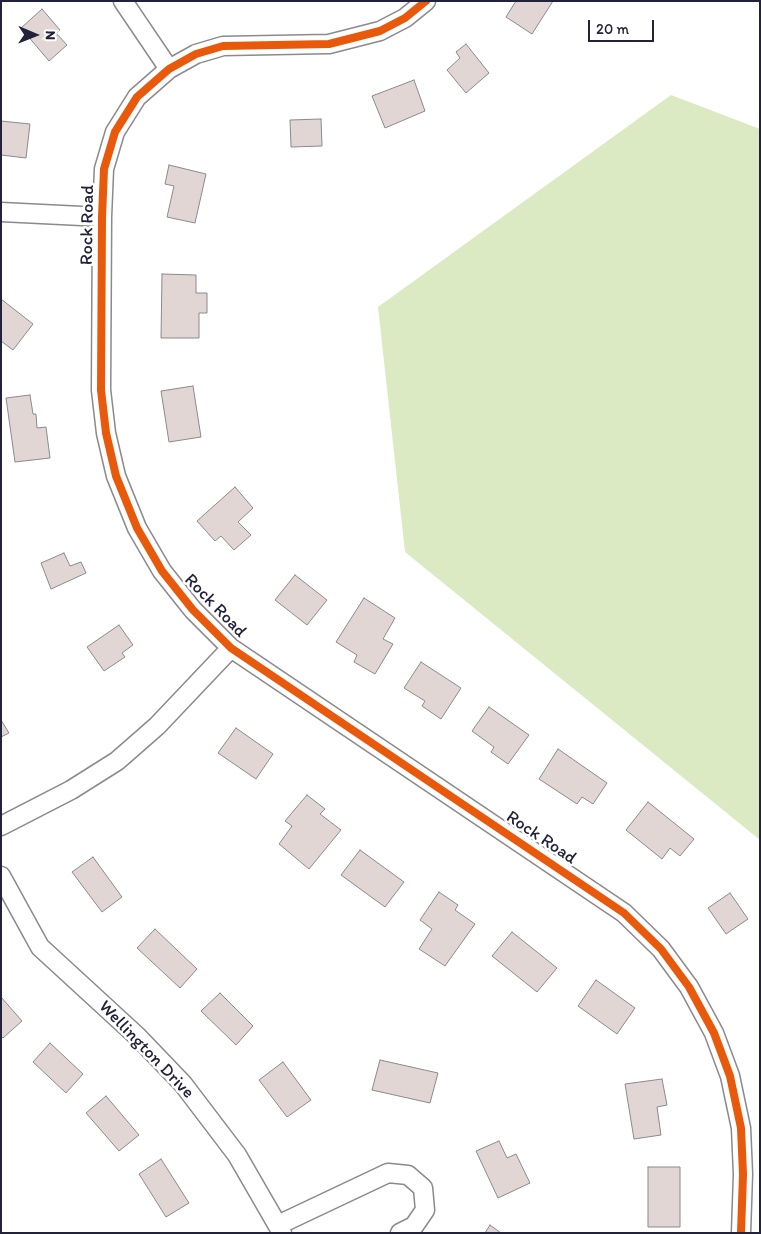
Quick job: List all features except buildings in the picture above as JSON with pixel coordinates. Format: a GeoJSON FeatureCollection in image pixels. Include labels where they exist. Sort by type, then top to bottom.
{"type":"FeatureCollection","features":[{"type":"Feature","properties":{"kind":"street"},"geometry":{"type":"LineString","coordinates":[[123,1],[169,69]]}},
{"type":"Feature","properties":{"kind":"street","name":"Rock Road"},"geometry":{"type":"LineString","coordinates":[[426,1],[405,18],[380,31],[329,44],[223,46],[196,54],[169,69],[137,97],[115,132],[104,169],[101,390],[106,433],[116,476],[137,528],[162,571],[193,610],[231,648],[624,913],[661,949],[693,994],[714,1033],[730,1076],[740,1128],[743,1174],[741,1233]]}},
{"type":"Feature","properties":{"kind":"street"},"geometry":{"type":"LineString","coordinates":[[1,212],[102,217]]}},
{"type":"Feature","properties":{"kind":"street"},"geometry":{"type":"LineString","coordinates":[[1,826],[71,790],[117,761],[157,726],[231,648]]}},
{"type":"Feature","properties":{"kind":"street","name":"Wellington Drive"},"geometry":{"type":"LineString","coordinates":[[1,876],[40,946],[138,1037],[182,1084],[237,1155],[280,1229]]}},
{"type":"Feature","properties":{"kind":"street"},"geometry":{"type":"LineString","coordinates":[[280,1229],[388,1173],[408,1174],[423,1188],[425,1210],[414,1226],[400,1233]]}},
{"type":"Feature","properties":{"kind":"green space"},"geometry":{"type":"Polygon","coordinates":[[[671,95],[760,129],[760,840],[405,552],[378,307],[671,95]]]}},
{"type":"Feature","properties":{"kind":"cycle path"},"geometry":{"type":"LineString","coordinates":[[426,1],[405,18],[380,31],[329,44],[223,46],[196,54],[169,69],[137,97],[115,132],[104,169],[101,390],[106,433],[116,476],[137,528],[162,571],[193,610],[231,648],[624,913],[661,949],[689,987],[714,1033],[730,1076],[741,1128],[743,1174],[741,1233]]}}]}
